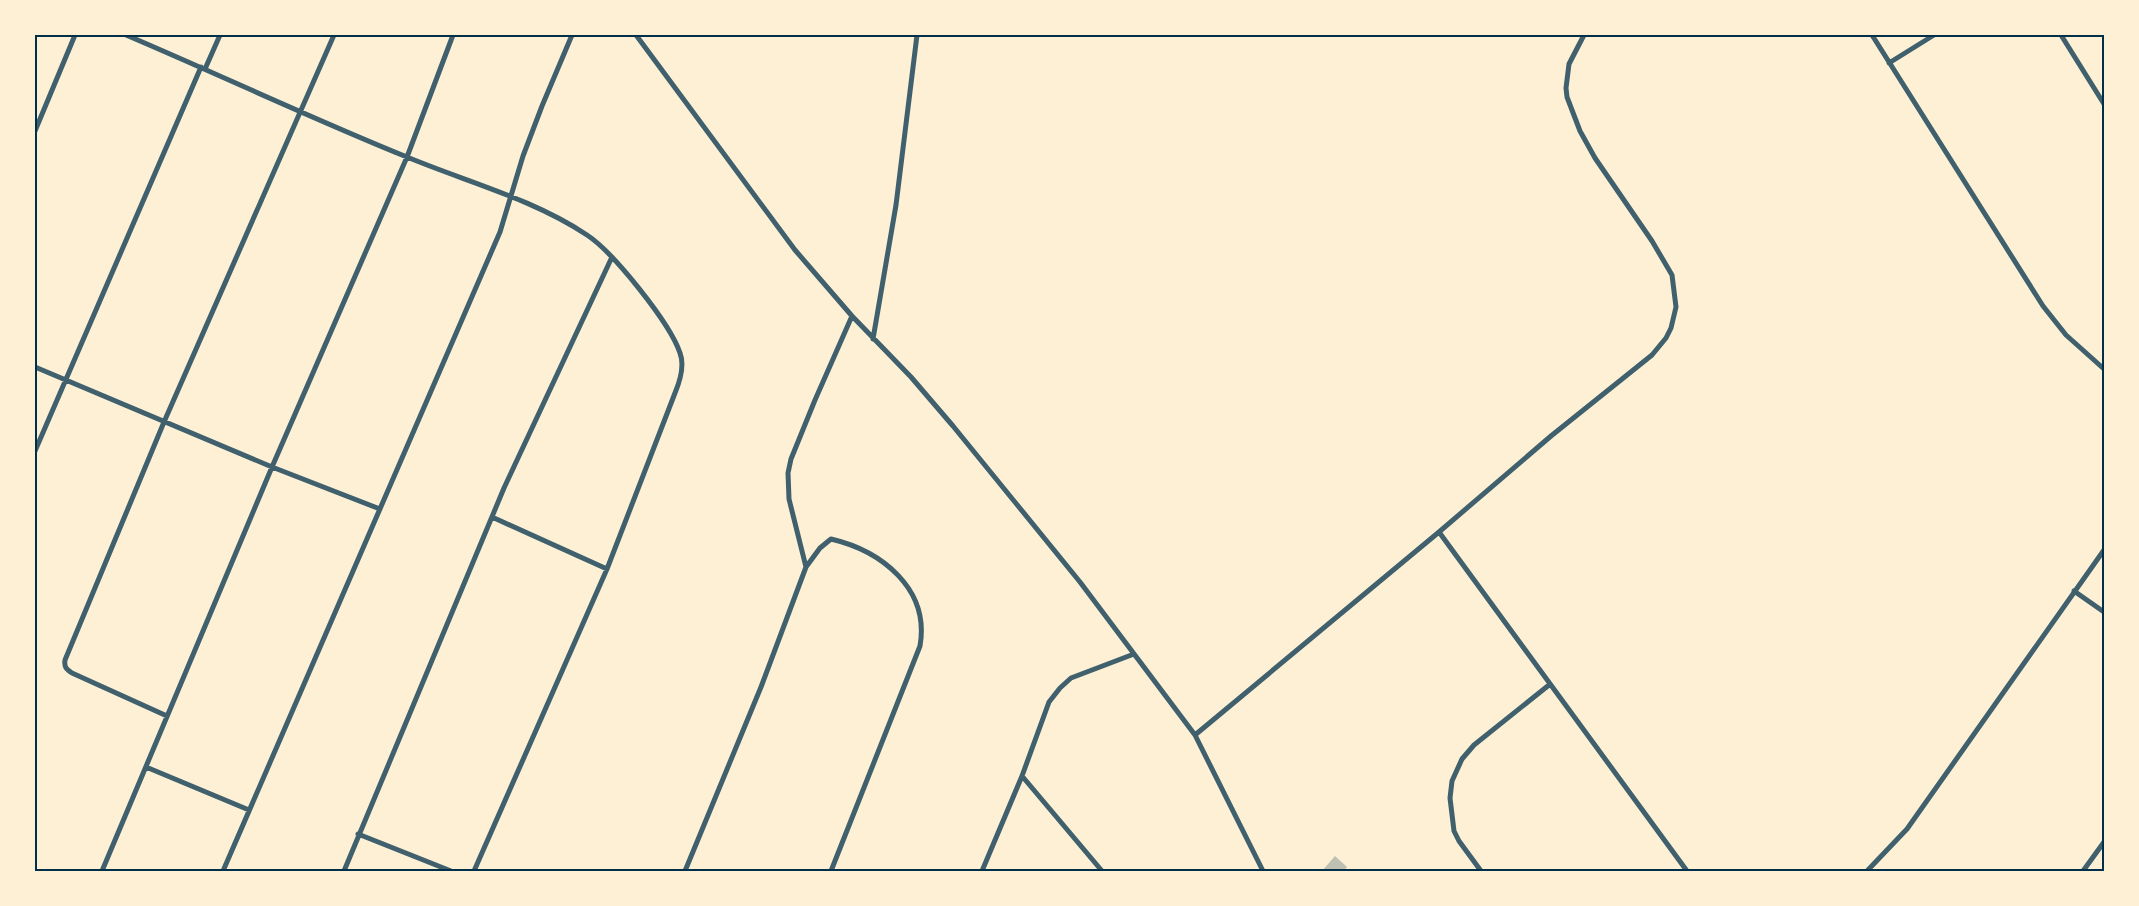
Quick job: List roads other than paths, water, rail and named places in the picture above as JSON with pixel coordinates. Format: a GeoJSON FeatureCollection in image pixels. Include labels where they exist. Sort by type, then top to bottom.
{"type":"FeatureCollection","features":[{"type":"Feature","properties":{"kind":"street"},"geometry":{"type":"LineString","coordinates":[[35,131],[38,116],[76,35]]}},
{"type":"Feature","properties":{"kind":"street"},"geometry":{"type":"LineString","coordinates":[[126,35],[407,157],[510,197],[565,221],[589,236],[612,257],[636,284],[681,353],[682,364],[675,393],[607,569],[474,871]]}},
{"type":"Feature","properties":{"kind":"street"},"geometry":{"type":"LineString","coordinates":[[35,451],[64,380],[203,68],[220,35]]}},
{"type":"Feature","properties":{"kind":"street"},"geometry":{"type":"LineString","coordinates":[[167,716],[72,673],[64,665],[69,648],[164,422],[334,35]]}},
{"type":"Feature","properties":{"kind":"street"},"geometry":{"type":"LineString","coordinates":[[102,871],[272,467],[407,157],[453,35]]}},
{"type":"Feature","properties":{"kind":"street"},"geometry":{"type":"LineString","coordinates":[[223,871],[500,232],[510,197],[542,106],[572,35]]}},
{"type":"Feature","properties":{"kind":"street"},"geometry":{"type":"LineString","coordinates":[[636,35],[795,250],[852,316],[911,378],[953,426],[1080,582],[1195,735],[1263,871]]}},
{"type":"Feature","properties":{"kind":"street"},"geometry":{"type":"LineString","coordinates":[[873,339],[896,205],[917,35]]}},
{"type":"Feature","properties":{"kind":"street"},"geometry":{"type":"LineString","coordinates":[[1195,735],[1558,431],[1652,355],[1666,338],[1675,316],[1676,296],[1672,275],[1652,241],[1594,158],[1580,131],[1567,97],[1566,88],[1569,64],[1584,35]]}},
{"type":"Feature","properties":{"kind":"street"},"geometry":{"type":"LineString","coordinates":[[1872,35],[2043,306],[2066,335],[2104,369]]}},
{"type":"Feature","properties":{"kind":"street"},"geometry":{"type":"LineString","coordinates":[[1889,63],[1934,35]]}},
{"type":"Feature","properties":{"kind":"street"},"geometry":{"type":"LineString","coordinates":[[2061,35],[2104,104]]}},
{"type":"Feature","properties":{"kind":"street"},"geometry":{"type":"LineString","coordinates":[[344,871],[492,517],[612,257]]}},
{"type":"Feature","properties":{"kind":"street"},"geometry":{"type":"LineString","coordinates":[[806,566],[789,499],[788,472],[791,459],[852,316]]}},
{"type":"Feature","properties":{"kind":"street"},"geometry":{"type":"LineString","coordinates":[[35,367],[272,467],[380,509]]}},
{"type":"Feature","properties":{"kind":"street"},"geometry":{"type":"LineString","coordinates":[[492,517],[607,569]]}},
{"type":"Feature","properties":{"kind":"street"},"geometry":{"type":"LineString","coordinates":[[1439,532],[1688,871]]}},
{"type":"Feature","properties":{"kind":"street"},"geometry":{"type":"LineString","coordinates":[[685,871],[761,687],[806,566],[820,548],[831,539],[848,543],[869,552],[888,565],[904,583],[919,608],[923,629],[920,646],[831,871]]}},
{"type":"Feature","properties":{"kind":"street"},"geometry":{"type":"LineString","coordinates":[[1867,871],[1907,829],[2104,550]]}},
{"type":"Feature","properties":{"kind":"street"},"geometry":{"type":"LineString","coordinates":[[2074,591],[2104,612]]}},
{"type":"Feature","properties":{"kind":"street"},"geometry":{"type":"LineString","coordinates":[[982,871],[1022,776],[1049,702],[1071,678],[1134,654]]}},
{"type":"Feature","properties":{"kind":"street"},"geometry":{"type":"LineString","coordinates":[[1481,871],[1454,831],[1450,798],[1452,781],[1462,759],[1474,745],[1549,684]]}},
{"type":"Feature","properties":{"kind":"street"},"geometry":{"type":"LineString","coordinates":[[146,767],[249,810]]}},
{"type":"Feature","properties":{"kind":"street"},"geometry":{"type":"LineString","coordinates":[[1022,776],[1102,871]]}},
{"type":"Feature","properties":{"kind":"street"},"geometry":{"type":"LineString","coordinates":[[358,834],[451,871]]}},
{"type":"Feature","properties":{"kind":"street"},"geometry":{"type":"LineString","coordinates":[[2083,871],[2104,842]]}}]}
